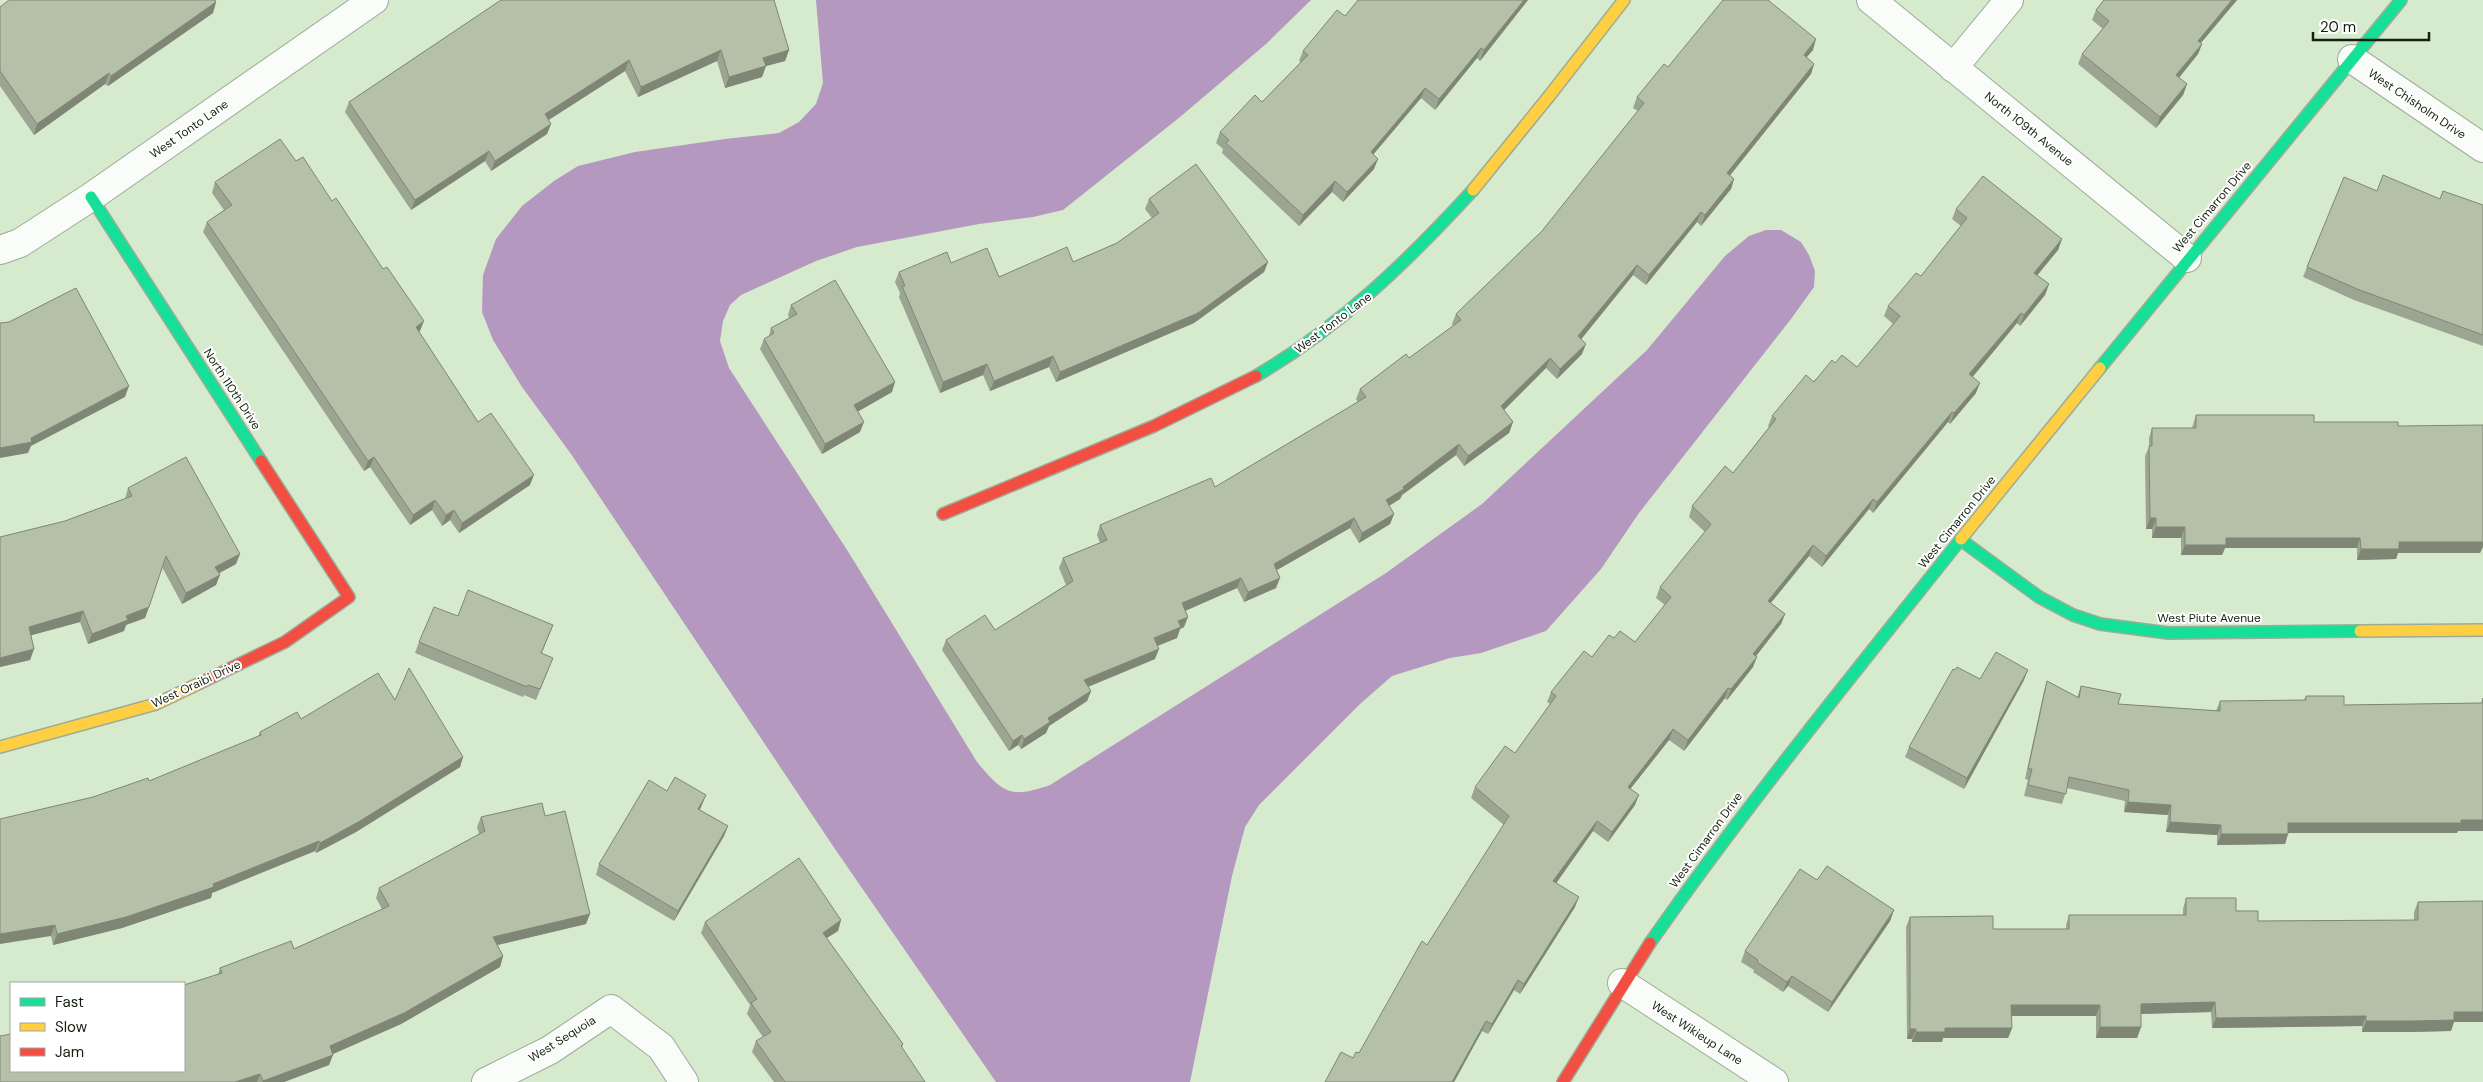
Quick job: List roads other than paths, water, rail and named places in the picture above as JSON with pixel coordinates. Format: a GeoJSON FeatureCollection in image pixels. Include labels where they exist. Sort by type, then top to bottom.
{"type":"FeatureCollection","features":[{"type":"Feature","properties":{"kind":"street","name":"West Tonto Lane"},"geometry":{"type":"LineString","coordinates":[[0,250],[20,243],[91,197],[374,0]]}},
{"type":"Feature","properties":{"kind":"street","name":"West Tonto Lane"},"geometry":{"type":"LineString","coordinates":[[943,514],[1157,425],[1202,404],[1250,379],[1336,323],[1404,264],[1473,189],[1624,0]]}},
{"type":"Feature","properties":{"kind":"street","name":"North 109th Avenue"},"geometry":{"type":"LineString","coordinates":[[1871,0],[2188,258]]}},
{"type":"Feature","properties":{"kind":"street"},"geometry":{"type":"LineString","coordinates":[[1953,68],[2009,0]]}},
{"type":"Feature","properties":{"kind":"street","name":"West Cimarron Drive"},"geometry":{"type":"LineString","coordinates":[[1563,1082],[1622,984],[1718,844],[2188,258],[2401,0]]}},
{"type":"Feature","properties":{"kind":"street","name":"West Chisholm Drive"},"geometry":{"type":"LineString","coordinates":[[2352,59],[2483,148]]}},
{"type":"Feature","properties":{"kind":"street","name":"North 110th Drive"},"geometry":{"type":"LineString","coordinates":[[91,197],[349,597]]}},
{"type":"Feature","properties":{"kind":"street","name":"West Piute Avenue"},"geometry":{"type":"LineString","coordinates":[[1961,540],[2024,588],[2055,607],[2090,622],[2128,629],[2168,633],[2483,630]]}},
{"type":"Feature","properties":{"kind":"street","name":"West Oraibi Drive"},"geometry":{"type":"LineString","coordinates":[[0,747],[156,704],[285,642],[349,597]]}},
{"type":"Feature","properties":{"kind":"street","name":"West Wikieup Lane"},"geometry":{"type":"LineString","coordinates":[[1622,984],[1774,1082]]}},
{"type":"Feature","properties":{"kind":"street","name":"West Sequoia"},"geometry":{"type":"LineString","coordinates":[[486,1082],[550,1050],[611,1009],[661,1047],[684,1082]]}}]}
